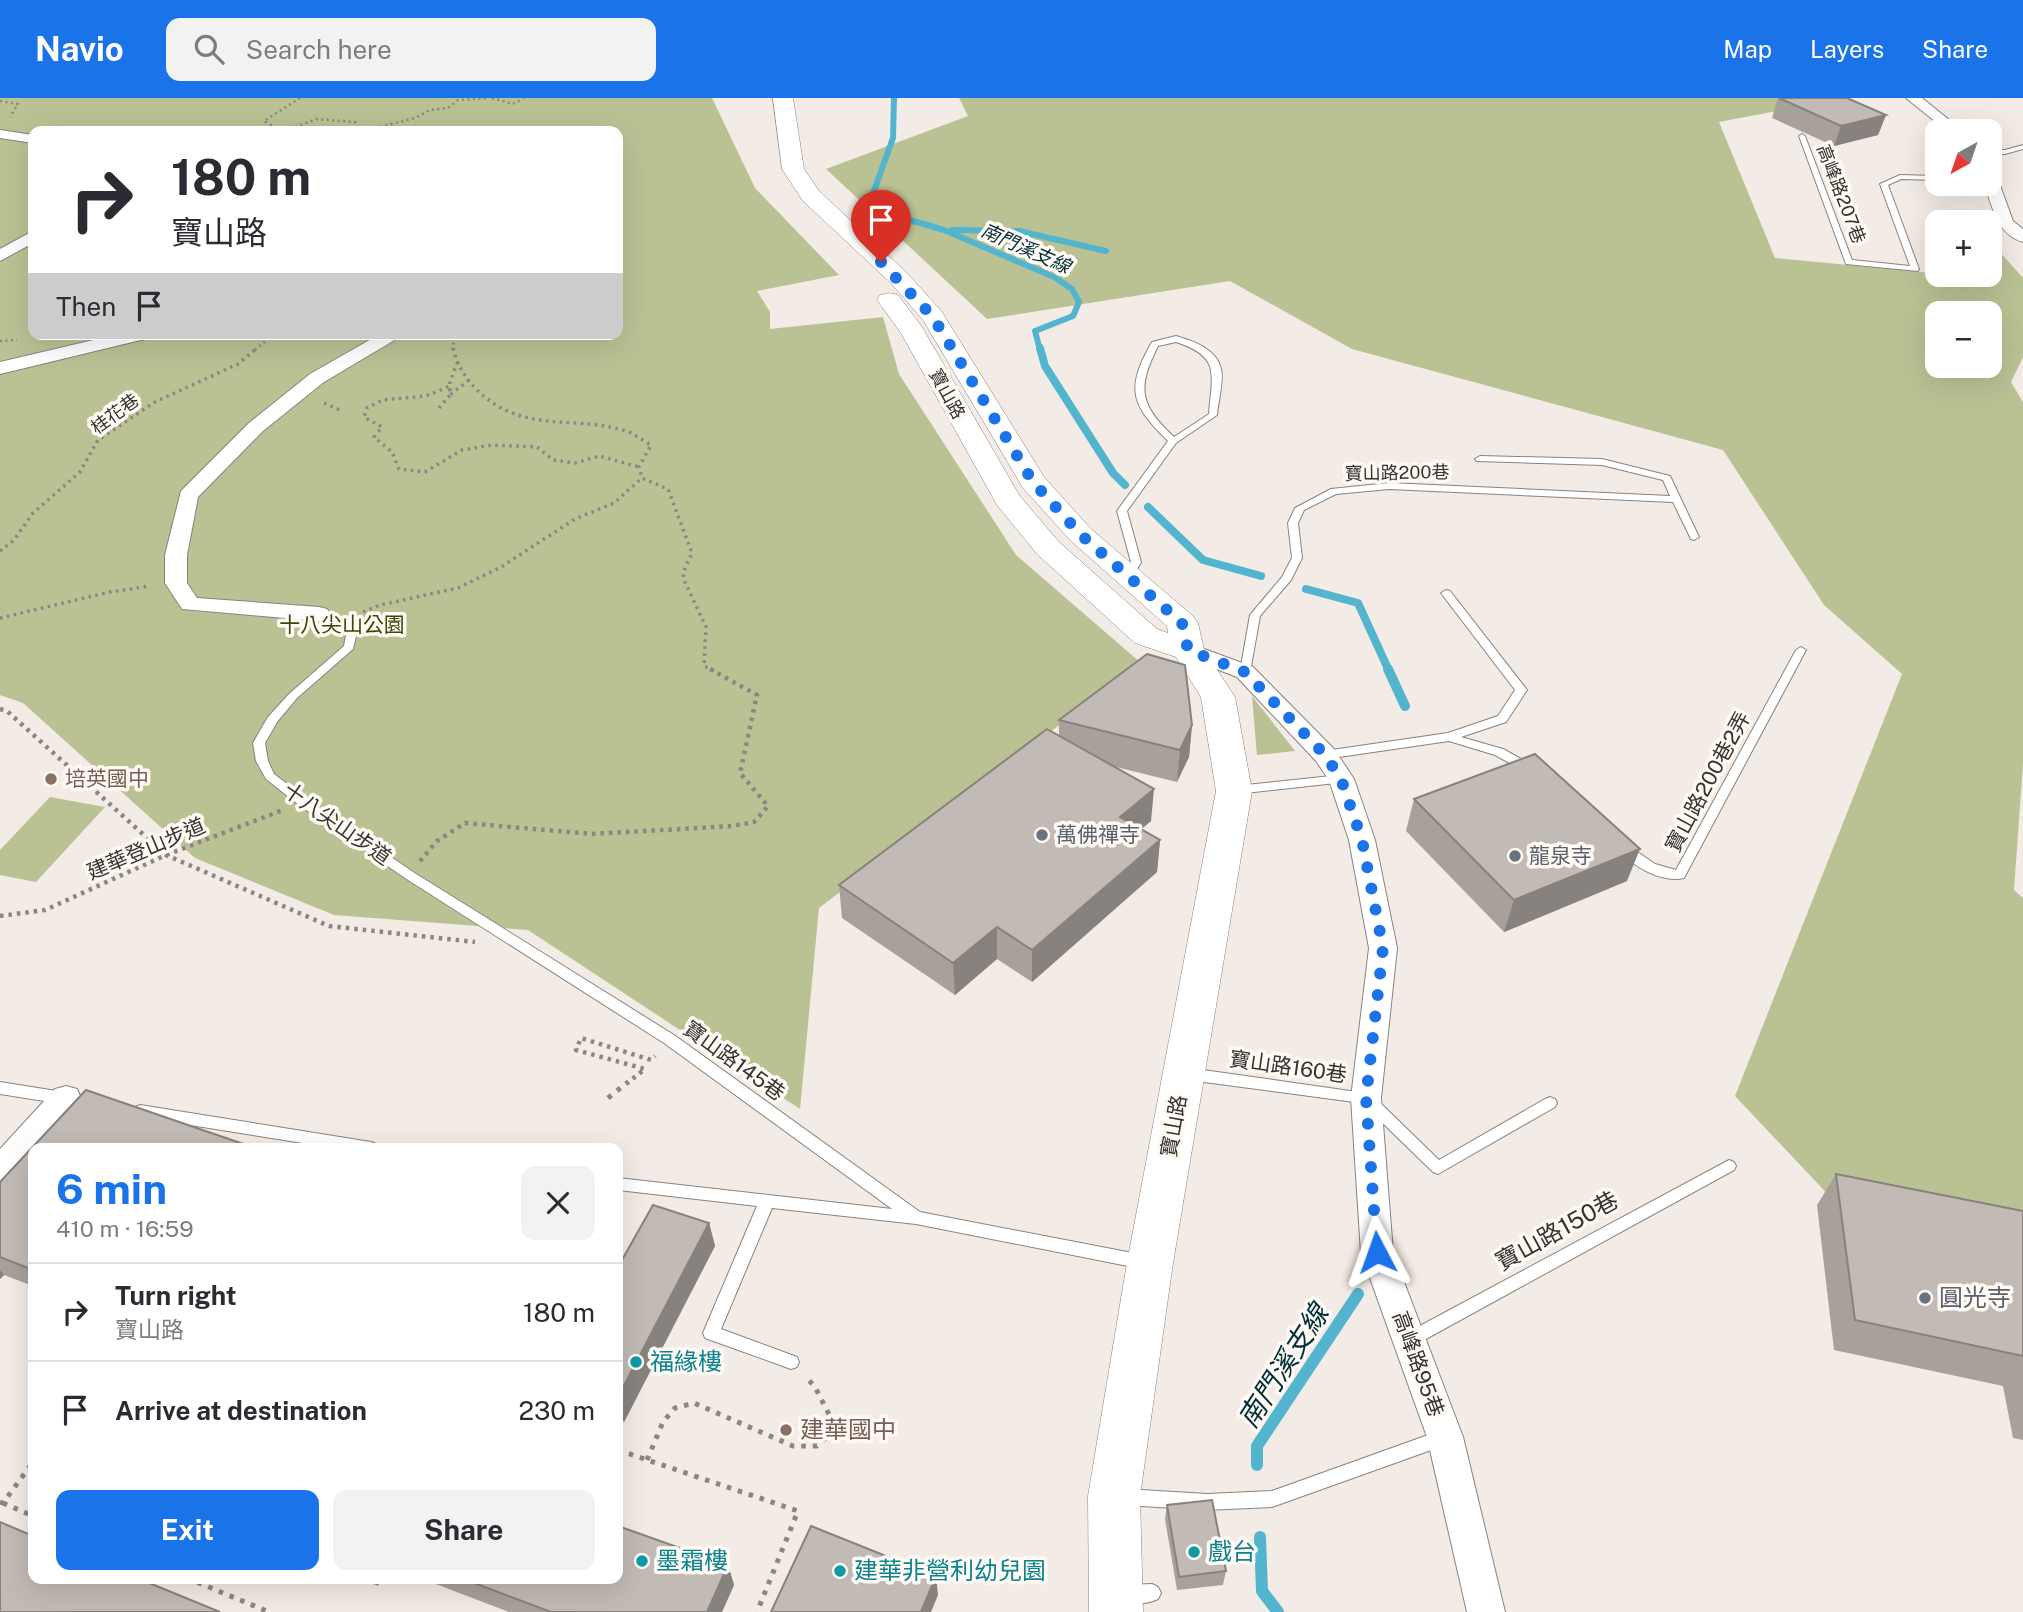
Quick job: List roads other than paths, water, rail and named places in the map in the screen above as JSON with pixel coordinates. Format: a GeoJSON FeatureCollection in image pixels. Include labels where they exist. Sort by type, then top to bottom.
{"type":"FeatureCollection","features":[{"type":"Feature","properties":{"kind":"street","name":"寶山路"},"geometry":{"type":"LineString","coordinates":[[761,98],[766,150],[773,171],[789,201],[886,296],[913,332],[1007,499],[1048,548],[1146,636],[1188,650]]}},
{"type":"Feature","properties":{"kind":"street","name":"寶山路"},"geometry":{"type":"LineString","coordinates":[[783,98],[793,169],[811,196],[899,278],[933,317],[1033,482],[1081,535],[1182,623],[1188,650],[1218,697],[1234,790],[1150,1263],[1114,1496],[1128,1600]]}},
{"type":"Feature","properties":{"kind":"street"},"geometry":{"type":"LineString","coordinates":[[1913,98],[1936,119]]}},
{"type":"Feature","properties":{"kind":"street"},"geometry":{"type":"LineString","coordinates":[[0,134],[28,138]]}},
{"type":"Feature","properties":{"kind":"street"},"geometry":{"type":"LineString","coordinates":[[1996,196],[2006,223],[2023,237]]}},
{"type":"Feature","properties":{"kind":"street"},"geometry":{"type":"LineString","coordinates":[[0,256],[28,239]]}},
{"type":"Feature","properties":{"kind":"street"},"geometry":{"type":"LineString","coordinates":[[0,368],[118,340]]}},
{"type":"Feature","properties":{"kind":"street"},"geometry":{"type":"LineString","coordinates":[[319,614],[190,604],[176,583],[176,555],[188,495],[256,427],[317,379],[385,340]]}},
{"type":"Feature","properties":{"kind":"street","name":"高峰路95巷"},"geometry":{"type":"LineString","coordinates":[[1188,650],[1245,672],[1333,767],[1362,840],[1383,948],[1366,1098],[1377,1252],[1445,1437],[1486,1612]]}},
{"type":"Feature","properties":{"kind":"street"},"geometry":{"type":"LineString","coordinates":[[0,1170],[73,1099]]}},
{"type":"Feature","properties":{"kind":"lane","name":"高峰路207巷"},"geometry":{"type":"LineString","coordinates":[[1802,136],[1849,261],[1915,269],[1884,184],[1900,177],[1925,178]]}},
{"type":"Feature","properties":{"kind":"lane"},"geometry":{"type":"LineString","coordinates":[[2002,152],[2023,147]]}},
{"type":"Feature","properties":{"kind":"lane"},"geometry":{"type":"LineString","coordinates":[[1128,576],[1136,562],[1122,510],[1173,441],[1213,415],[1216,369],[1211,358],[1196,346],[1176,339],[1155,344],[1141,369],[1139,390],[1146,415],[1173,441]]}},
{"type":"Feature","properties":{"kind":"lane","name":"寶山路200巷"},"geometry":{"type":"LineString","coordinates":[[1480,459],[1602,462],[1667,478],[1694,537]]}},
{"type":"Feature","properties":{"kind":"lane","name":"寶山路200巷"},"geometry":{"type":"LineString","coordinates":[[1245,672],[1255,615],[1287,578],[1297,558],[1293,523],[1300,508],[1334,491],[1389,486],[1678,499]]}},
{"type":"Feature","properties":{"kind":"lane"},"geometry":{"type":"LineString","coordinates":[[1234,790],[1449,737],[1502,719],[1521,690],[1446,593]]}},
{"type":"Feature","properties":{"kind":"lane","name":"十八尖山步道"},"geometry":{"type":"LineString","coordinates":[[319,614],[353,628],[349,647],[293,696],[272,720],[259,743],[262,761],[270,776],[303,802],[522,948]]}},
{"type":"Feature","properties":{"kind":"lane","name":"寶山路200巷2弄"},"geometry":{"type":"LineString","coordinates":[[1612,836],[1640,862],[1665,874],[1680,875],[1801,650]]}},
{"type":"Feature","properties":{"kind":"lane"},"geometry":{"type":"LineString","coordinates":[[1449,737],[1499,752],[1544,776]]}},
{"type":"Feature","properties":{"kind":"lane","name":"寶山路145巷"},"geometry":{"type":"LineString","coordinates":[[522,948],[668,1039],[916,1218]]}},
{"type":"Feature","properties":{"kind":"lane","name":"寶山路160巷"},"geometry":{"type":"LineString","coordinates":[[1184,1074],[1366,1098],[1438,1168],[1550,1103]]}},
{"type":"Feature","properties":{"kind":"lane"},"geometry":{"type":"LineString","coordinates":[[0,1088],[73,1099]]}},
{"type":"Feature","properties":{"kind":"lane"},"geometry":{"type":"LineString","coordinates":[[119,1107],[340,1143]]}},
{"type":"Feature","properties":{"kind":"lane","name":"寶山路150巷"},"geometry":{"type":"LineString","coordinates":[[1409,1340],[1729,1166]]}},
{"type":"Feature","properties":{"kind":"lane","name":"寶山路145巷"},"geometry":{"type":"LineString","coordinates":[[623,1185],[916,1218],[1150,1263]]}},
{"type":"Feature","properties":{"kind":"lane"},"geometry":{"type":"LineString","coordinates":[[767,1202],[711,1333],[790,1362]]}},
{"type":"Feature","properties":{"kind":"lane"},"geometry":{"type":"LineString","coordinates":[[1114,1496],[1207,1502],[1272,1499],[1445,1437]]}},
{"type":"Feature","properties":{"kind":"waterway","name":"南門溪支線"},"geometry":{"type":"LineString","coordinates":[[894,98],[893,138],[871,199],[903,218],[944,230],[1054,277],[1072,289],[1079,302],[1073,316],[1035,331],[1040,350]]}},
{"type":"Feature","properties":{"kind":"waterway"},"geometry":{"type":"LineString","coordinates":[[952,230],[1019,231],[1106,251]]}},
{"type":"Feature","properties":{"kind":"waterway","name":"南門溪支線"},"geometry":{"type":"LineString","coordinates":[[1040,348],[1045,366],[1113,473],[1125,485]]}},
{"type":"Feature","properties":{"kind":"waterway","name":"南門溪支線"},"geometry":{"type":"LineString","coordinates":[[1148,507],[1203,560],[1261,576]]}},
{"type":"Feature","properties":{"kind":"waterway","name":"南門溪支線"},"geometry":{"type":"LineString","coordinates":[[1306,589],[1358,603],[1389,671]]}},
{"type":"Feature","properties":{"kind":"waterway","name":"南門溪支線"},"geometry":{"type":"LineString","coordinates":[[1388,669],[1405,706]]}},
{"type":"Feature","properties":{"kind":"waterway","name":"南門溪支線"},"geometry":{"type":"LineString","coordinates":[[1257,1465],[1257,1446],[1358,1294]]}},
{"type":"Feature","properties":{"kind":"waterway","name":"南門溪支線"},"geometry":{"type":"LineString","coordinates":[[1260,1537],[1262,1591],[1278,1612]]}},
{"type":"Feature","properties":{"kind":"place","name":"培英國中"},"geometry":{"type":"Point","coordinates":[51,779]}},
{"type":"Feature","properties":{"kind":"place","name":"萬佛禪寺"},"geometry":{"type":"Point","coordinates":[1042,835]}},
{"type":"Feature","properties":{"kind":"place","name":"龍泉寺"},"geometry":{"type":"Point","coordinates":[1515,856]}},
{"type":"Feature","properties":{"kind":"place","name":"圓光寺"},"geometry":{"type":"Point","coordinates":[1925,1298]}},
{"type":"Feature","properties":{"kind":"place","name":"福緣樓"},"geometry":{"type":"Point","coordinates":[636,1362]}},
{"type":"Feature","properties":{"kind":"place","name":"建華國中"},"geometry":{"type":"Point","coordinates":[786,1430]}},
{"type":"Feature","properties":{"kind":"place","name":"戲台"},"geometry":{"type":"Point","coordinates":[1194,1552]}},
{"type":"Feature","properties":{"kind":"place","name":"墨霜樓"},"geometry":{"type":"Point","coordinates":[642,1561]}},
{"type":"Feature","properties":{"kind":"place","name":"建華非營利幼兒園"},"geometry":{"type":"Point","coordinates":[840,1571]}},
{"type":"Feature","properties":{"kind":"park label","name":"十八尖山公園"},"geometry":{"type":"Point","coordinates":[342,625]}}]}
